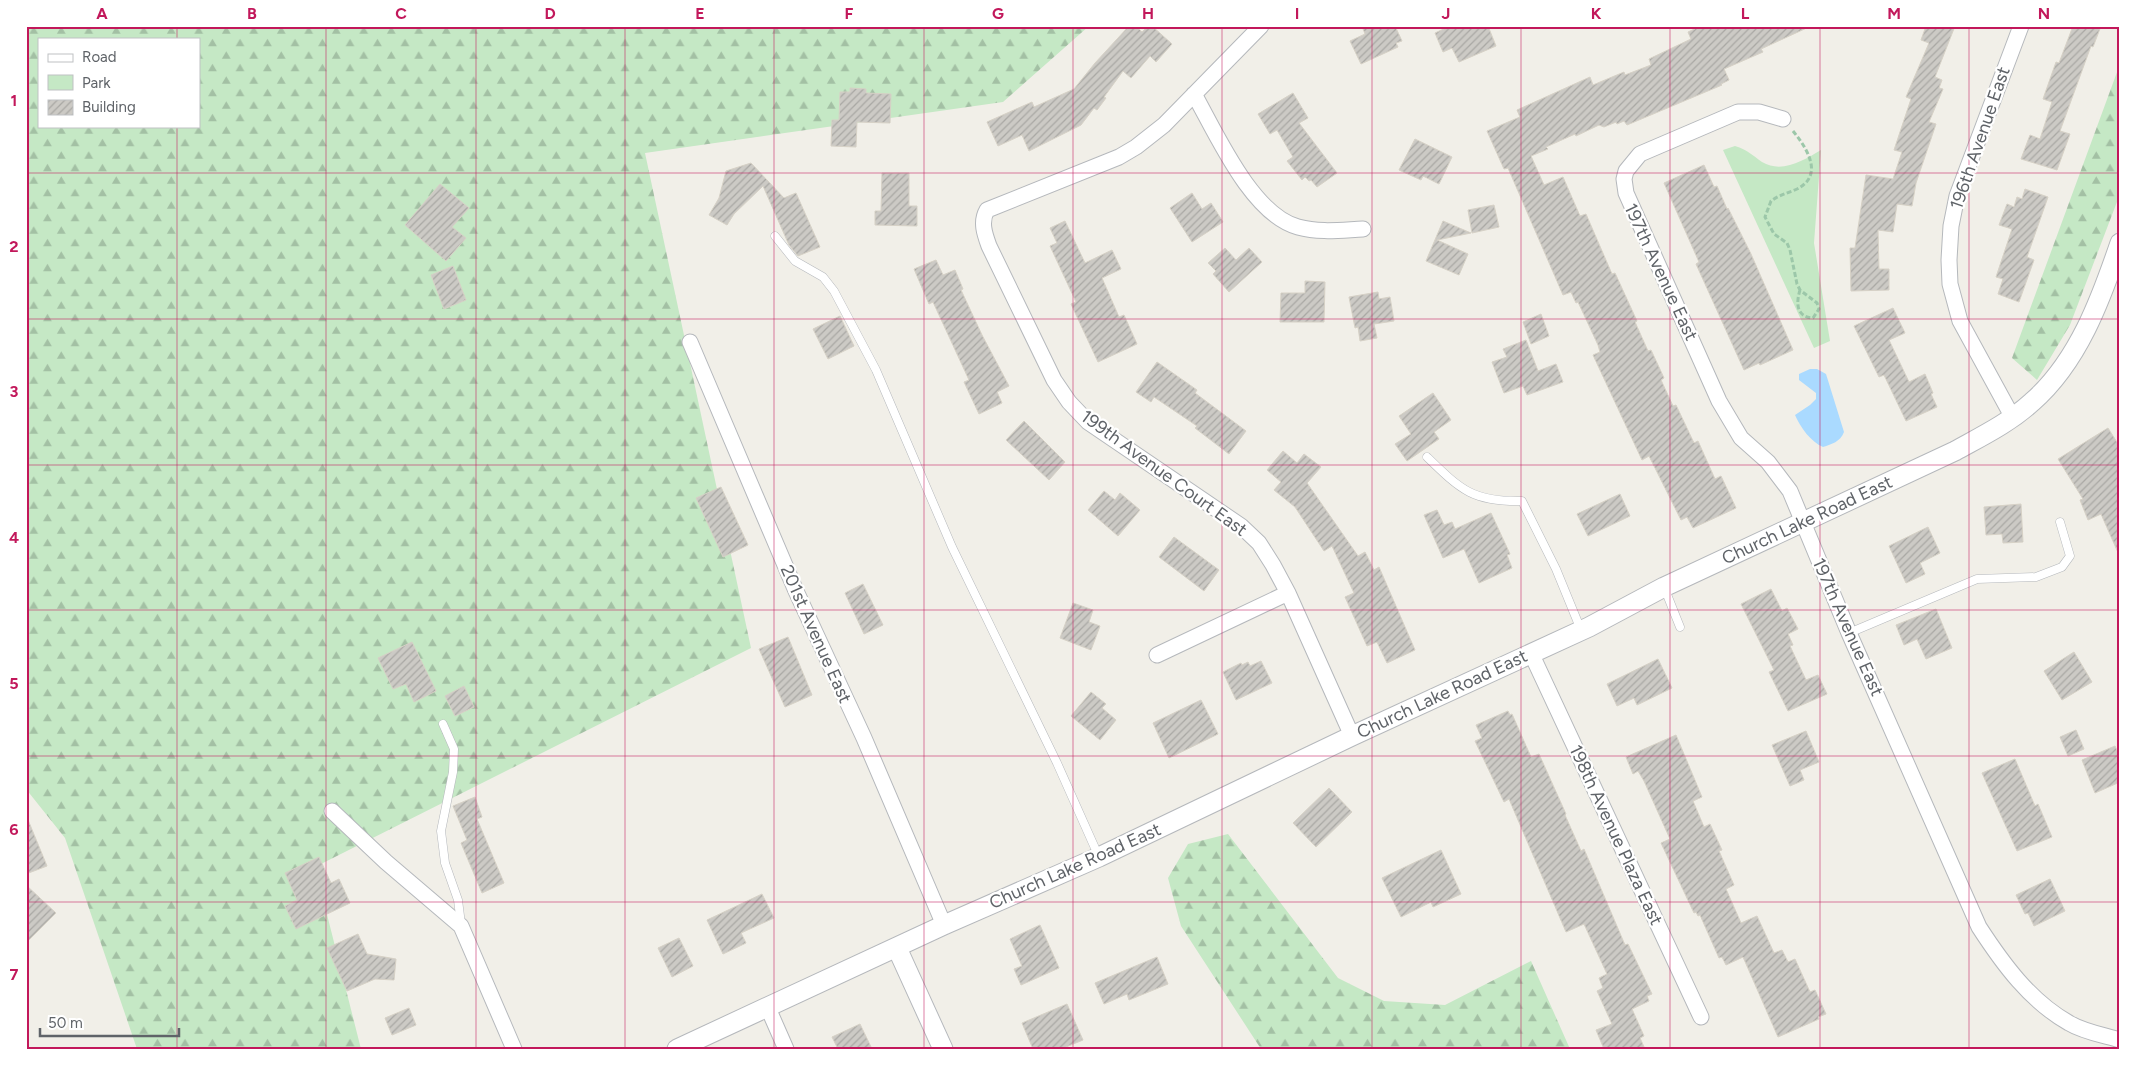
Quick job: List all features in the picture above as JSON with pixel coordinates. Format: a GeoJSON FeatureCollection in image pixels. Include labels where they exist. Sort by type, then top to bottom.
{"type":"FeatureCollection","features":[{"type":"Feature","properties":{"kind":"street"},"geometry":{"type":"LineString","coordinates":[[1261,26],[1194,94],[1236,170],[1264,207],[1278,218],[1296,227],[1318,232],[1363,229]]}},
{"type":"Feature","properties":{"kind":"street","name":"196th Avenue East"},"geometry":{"type":"LineString","coordinates":[[2013,418],[1960,321],[1950,284],[1949,260],[1951,226],[1958,196],[2021,26]]}},
{"type":"Feature","properties":{"kind":"street","name":"199th Avenue Court East"},"geometry":{"type":"LineString","coordinates":[[1194,94],[1164,125],[1136,147],[1119,157],[987,210],[983,221],[989,246],[1054,380],[1069,402],[1088,422],[1241,526],[1266,553],[1288,593],[1352,736]]}},
{"type":"Feature","properties":{"kind":"street","name":"197th Avenue East"},"geometry":{"type":"LineString","coordinates":[[1783,119],[1759,112],[1738,112],[1640,154],[1626,171],[1624,179],[1626,194],[1719,401],[1741,438],[1768,462],[1790,491],[1849,633],[1979,927],[2001,962],[2024,988],[2068,1022],[2091,1032],[2120,1040]]}},
{"type":"Feature","properties":{"kind":"street","name":"Church Lake Road East"},"geometry":{"type":"LineString","coordinates":[[677,1049],[944,925],[1099,857],[1580,630],[1664,587],[1955,451],[2013,418],[2044,390],[2086,330],[2120,243]]}},
{"type":"Feature","properties":{"kind":"street","name":"201st Avenue East"},"geometry":{"type":"LineString","coordinates":[[690,342],[796,591],[864,738],[944,925]]}},
{"type":"Feature","properties":{"kind":"street"},"geometry":{"type":"LineString","coordinates":[[1157,655],[1288,593]]}},
{"type":"Feature","properties":{"kind":"street","name":"198th Avenue Plaza East"},"geometry":{"type":"LineString","coordinates":[[1531,653],[1701,1017]]}},
{"type":"Feature","properties":{"kind":"street"},"geometry":{"type":"LineString","coordinates":[[332,811],[386,862],[461,926],[514,1049]]}},
{"type":"Feature","properties":{"kind":"street"},"geometry":{"type":"LineString","coordinates":[[897,948],[942,1049]]}},
{"type":"Feature","properties":{"kind":"street"},"geometry":{"type":"LineString","coordinates":[[768,1008],[786,1049]]}},
{"type":"Feature","properties":{"kind":"lane"},"geometry":{"type":"LineString","coordinates":[[775,236],[795,262],[823,277],[829,284],[876,370],[952,547],[1057,763],[1099,857]]}},
{"type":"Feature","properties":{"kind":"lane"},"geometry":{"type":"LineString","coordinates":[[1427,457],[1465,491],[1496,502],[1522,501],[1556,570],[1580,630]]}},
{"type":"Feature","properties":{"kind":"lane"},"geometry":{"type":"LineString","coordinates":[[1849,633],[1976,579],[2036,577],[2062,567],[2070,556],[2060,522]]}},
{"type":"Feature","properties":{"kind":"lane"},"geometry":{"type":"LineString","coordinates":[[1664,587],[1680,627]]}},
{"type":"Feature","properties":{"kind":"lane"},"geometry":{"type":"LineString","coordinates":[[443,724],[454,750],[453,772],[441,831],[445,863],[458,900],[461,926]]}},
{"type":"Feature","properties":{"kind":"path"},"geometry":{"type":"LineString","coordinates":[[1783,119],[1806,148],[1811,161],[1811,173],[1806,182],[1798,188],[1771,201],[1765,216],[1774,234],[1787,243],[1794,274],[1800,290],[1817,303],[1820,310],[1813,318],[1803,315],[1799,310],[1797,298],[1800,290]]}},
{"type":"Feature","properties":{"kind":"green space"},"geometry":{"type":"Polygon","coordinates":[[[26,26],[1089,26],[1003,102],[645,153],[751,648],[315,867],[361,1049],[137,1049],[65,838],[26,789],[26,26]]]}},
{"type":"Feature","properties":{"kind":"green space"},"geometry":{"type":"Polygon","coordinates":[[[2120,64],[2120,194],[2070,325],[2037,380],[2012,358],[2120,64]]]}},
{"type":"Feature","properties":{"kind":"green space"},"geometry":{"type":"Polygon","coordinates":[[[1735,146],[1747,151],[1762,162],[1777,167],[1793,164],[1821,150],[1814,243],[1830,341],[1814,348],[1723,150],[1735,146]]]}},
{"type":"Feature","properties":{"kind":"green space"},"geometry":{"type":"Polygon","coordinates":[[[1228,834],[1338,978],[1384,1001],[1445,1005],[1531,961],[1570,1049],[1261,1049],[1181,926],[1168,878],[1188,844],[1228,834]]]}},
{"type":"Feature","properties":{"kind":"water"},"geometry":{"type":"Polygon","coordinates":[[[1810,369],[1817,369],[1826,374],[1844,432],[1833,444],[1823,447],[1806,434],[1795,415],[1816,399],[1816,393],[1799,380],[1799,374],[1810,369]]]}},
{"type":"Feature","properties":{"kind":"building"},"geometry":{"type":"Polygon","coordinates":[[[1129,26],[1136,26],[1142,32],[1148,26],[1152,26],[1172,44],[1156,62],[1150,56],[1131,78],[1123,71],[1097,110],[1094,108],[1081,125],[1029,151],[1022,135],[998,146],[987,122],[1032,102],[1034,107],[1074,89],[1129,26]]]}},
{"type":"Feature","properties":{"kind":"building"},"geometry":{"type":"Polygon","coordinates":[[[1362,26],[1395,26],[1402,41],[1396,43],[1398,47],[1361,64],[1350,41],[1365,34],[1362,26]]]}},
{"type":"Feature","properties":{"kind":"building"},"geometry":{"type":"Polygon","coordinates":[[[1450,26],[1488,26],[1496,46],[1459,62],[1452,48],[1443,52],[1435,33],[1450,26]]]}},
{"type":"Feature","properties":{"kind":"building"},"geometry":{"type":"Polygon","coordinates":[[[1701,26],[1811,26],[1761,49],[1763,52],[1724,69],[1729,80],[1722,85],[1627,125],[1624,121],[1604,127],[1599,125],[1546,147],[1548,149],[1531,156],[1544,185],[1563,177],[1580,216],[1586,214],[1612,274],[1615,273],[1637,321],[1635,322],[1648,351],[1651,350],[1664,378],[1661,380],[1673,406],[1676,405],[1694,443],[1698,441],[1715,479],[1721,476],[1736,508],[1693,528],[1687,517],[1681,520],[1649,456],[1642,460],[1593,355],[1600,352],[1578,302],[1576,303],[1571,292],[1563,295],[1508,168],[1504,169],[1487,131],[1520,117],[1517,110],[1590,77],[1593,85],[1624,72],[1625,75],[1651,65],[1649,59],[1691,39],[1688,32],[1701,26]]]}},
{"type":"Feature","properties":{"kind":"building"},"geometry":{"type":"Polygon","coordinates":[[[1926,26],[1955,26],[1935,77],[1942,80],[1939,88],[1943,89],[1929,122],[1936,124],[1916,183],[1912,206],[1897,204],[1893,232],[1878,230],[1879,269],[1889,269],[1889,290],[1851,291],[1850,248],[1855,248],[1866,175],[1893,179],[1902,152],[1894,150],[1911,99],[1906,97],[1929,43],[1921,40],[1926,26]]]}},
{"type":"Feature","properties":{"kind":"building"},"geometry":{"type":"Polygon","coordinates":[[[2073,26],[2101,26],[2093,47],[2091,46],[2060,131],[2070,134],[2057,170],[2021,159],[2030,135],[2040,139],[2052,102],[2043,99],[2056,62],[2059,63],[2073,26]]]}},
{"type":"Feature","properties":{"kind":"building"},"geometry":{"type":"Polygon","coordinates":[[[850,88],[866,89],[866,93],[891,94],[890,123],[857,122],[856,147],[831,146],[832,120],[839,120],[840,92],[850,92],[850,88]]]}},
{"type":"Feature","properties":{"kind":"building"},"geometry":{"type":"Polygon","coordinates":[[[1293,93],[1308,118],[1299,123],[1337,173],[1317,187],[1311,180],[1309,181],[1305,177],[1302,180],[1287,161],[1293,157],[1277,130],[1270,134],[1258,114],[1293,93]]]}},
{"type":"Feature","properties":{"kind":"building"},"geometry":{"type":"Polygon","coordinates":[[[1415,139],[1452,157],[1439,184],[1423,176],[1421,180],[1399,170],[1415,139]]]}},
{"type":"Feature","properties":{"kind":"building"},"geometry":{"type":"Polygon","coordinates":[[[751,163],[784,198],[796,193],[820,247],[798,256],[789,245],[763,186],[734,214],[727,225],[709,215],[719,198],[726,171],[751,163]]]}},
{"type":"Feature","properties":{"kind":"building"},"geometry":{"type":"Polygon","coordinates":[[[1704,165],[1714,187],[1717,186],[1751,254],[1793,350],[1744,370],[1696,264],[1699,262],[1664,183],[1704,165]]]}},
{"type":"Feature","properties":{"kind":"building"},"geometry":{"type":"Polygon","coordinates":[[[882,173],[909,173],[909,206],[917,206],[917,226],[875,225],[875,211],[881,211],[882,173]]]}},
{"type":"Feature","properties":{"kind":"building"},"geometry":{"type":"Polygon","coordinates":[[[440,184],[469,208],[452,227],[466,238],[446,261],[405,225],[440,184]]]}},
{"type":"Feature","properties":{"kind":"building"},"geometry":{"type":"Polygon","coordinates":[[[2025,189],[2048,197],[2027,257],[2034,260],[2019,302],[1998,294],[2003,279],[1996,277],[2012,229],[1999,225],[2007,204],[2014,207],[2017,197],[2022,199],[2025,189]]]}},
{"type":"Feature","properties":{"kind":"building"},"geometry":{"type":"Polygon","coordinates":[[[1192,193],[1202,209],[1211,203],[1223,222],[1192,242],[1170,208],[1192,193]]]}},
{"type":"Feature","properties":{"kind":"building"},"geometry":{"type":"Polygon","coordinates":[[[1494,205],[1499,227],[1472,233],[1468,210],[1494,205]]]}},
{"type":"Feature","properties":{"kind":"building"},"geometry":{"type":"Polygon","coordinates":[[[1065,221],[1085,263],[1112,250],[1121,269],[1102,278],[1119,317],[1124,315],[1137,344],[1098,362],[1071,304],[1076,302],[1050,246],[1057,243],[1050,228],[1065,221]]]}},
{"type":"Feature","properties":{"kind":"building"},"geometry":{"type":"Polygon","coordinates":[[[1443,221],[1471,233],[1437,240],[1468,254],[1459,275],[1426,261],[1443,221]]]}},
{"type":"Feature","properties":{"kind":"building"},"geometry":{"type":"Polygon","coordinates":[[[1225,248],[1236,260],[1249,248],[1262,262],[1229,292],[1213,274],[1216,271],[1208,263],[1225,248]]]}},
{"type":"Feature","properties":{"kind":"building"},"geometry":{"type":"Polygon","coordinates":[[[936,260],[943,275],[955,270],[963,289],[961,290],[1009,386],[997,392],[1002,403],[979,414],[964,382],[969,380],[933,302],[929,304],[914,269],[936,260]]]}},
{"type":"Feature","properties":{"kind":"building"},"geometry":{"type":"Polygon","coordinates":[[[453,266],[466,300],[444,309],[431,275],[453,266]]]}},
{"type":"Feature","properties":{"kind":"building"},"geometry":{"type":"Polygon","coordinates":[[[1305,281],[1325,282],[1324,322],[1280,322],[1281,293],[1305,293],[1305,281]]]}},
{"type":"Feature","properties":{"kind":"building"},"geometry":{"type":"Polygon","coordinates":[[[1378,292],[1379,299],[1390,297],[1394,321],[1374,324],[1377,338],[1360,341],[1358,327],[1355,328],[1349,297],[1378,292]]]}},
{"type":"Feature","properties":{"kind":"building"},"geometry":{"type":"Polygon","coordinates":[[[1893,308],[1905,333],[1889,340],[1909,382],[1925,374],[1937,407],[1906,421],[1884,375],[1879,377],[1854,326],[1893,308]]]}},
{"type":"Feature","properties":{"kind":"building"},"geometry":{"type":"Polygon","coordinates":[[[1541,314],[1549,336],[1531,344],[1523,322],[1541,314]]]}},
{"type":"Feature","properties":{"kind":"building"},"geometry":{"type":"Polygon","coordinates":[[[840,316],[854,346],[828,359],[813,329],[840,316]]]}},
{"type":"Feature","properties":{"kind":"building"},"geometry":{"type":"Polygon","coordinates":[[[1526,340],[1538,371],[1556,364],[1563,382],[1527,395],[1523,386],[1504,393],[1492,362],[1507,357],[1503,349],[1526,340]]]}},
{"type":"Feature","properties":{"kind":"building"},"geometry":{"type":"Polygon","coordinates":[[[1157,362],[1197,390],[1195,393],[1246,431],[1229,454],[1195,428],[1197,426],[1154,397],[1151,402],[1136,392],[1157,362]]]}},
{"type":"Feature","properties":{"kind":"building"},"geometry":{"type":"Polygon","coordinates":[[[1433,393],[1451,420],[1434,432],[1439,439],[1407,461],[1395,444],[1411,434],[1399,416],[1433,393]]]}},
{"type":"Feature","properties":{"kind":"building"},"geometry":{"type":"Polygon","coordinates":[[[1024,421],[1065,462],[1049,480],[1006,440],[1024,421]]]}},
{"type":"Feature","properties":{"kind":"building"},"geometry":{"type":"Polygon","coordinates":[[[2108,428],[2120,447],[2120,557],[2101,514],[2088,520],[2080,500],[2083,499],[2058,459],[2108,428]]]}},
{"type":"Feature","properties":{"kind":"building"},"geometry":{"type":"Polygon","coordinates":[[[1283,451],[1297,463],[1304,454],[1321,467],[1307,483],[1358,556],[1365,552],[1374,570],[1379,567],[1415,650],[1387,663],[1377,642],[1367,646],[1345,597],[1354,593],[1332,546],[1324,551],[1295,507],[1274,490],[1281,482],[1267,470],[1283,451]]]}},
{"type":"Feature","properties":{"kind":"building"},"geometry":{"type":"Polygon","coordinates":[[[721,487],[748,545],[723,557],[696,498],[721,487]]]}},
{"type":"Feature","properties":{"kind":"building"},"geometry":{"type":"Polygon","coordinates":[[[1104,491],[1115,500],[1120,493],[1140,510],[1118,536],[1088,510],[1104,491]]]}},
{"type":"Feature","properties":{"kind":"building"},"geometry":{"type":"Polygon","coordinates":[[[1620,494],[1630,516],[1588,536],[1577,514],[1620,494]]]}},
{"type":"Feature","properties":{"kind":"building"},"geometry":{"type":"Polygon","coordinates":[[[2021,504],[2023,542],[2003,543],[2002,534],[1986,535],[1984,507],[2021,504]]]}},
{"type":"Feature","properties":{"kind":"building"},"geometry":{"type":"Polygon","coordinates":[[[1437,510],[1444,525],[1452,522],[1455,529],[1491,513],[1510,554],[1507,555],[1512,568],[1479,583],[1464,549],[1443,558],[1424,515],[1437,510]]]}},
{"type":"Feature","properties":{"kind":"building"},"geometry":{"type":"Polygon","coordinates":[[[1928,527],[1940,553],[1920,563],[1925,574],[1906,583],[1889,546],[1928,527]]]}},
{"type":"Feature","properties":{"kind":"building"},"geometry":{"type":"Polygon","coordinates":[[[1174,537],[1219,570],[1204,591],[1159,557],[1174,537]]]}},
{"type":"Feature","properties":{"kind":"building"},"geometry":{"type":"Polygon","coordinates":[[[863,584],[883,625],[864,634],[845,593],[863,584]]]}},
{"type":"Feature","properties":{"kind":"building"},"geometry":{"type":"Polygon","coordinates":[[[1771,589],[1782,611],[1787,608],[1798,629],[1788,634],[1793,645],[1790,646],[1806,680],[1818,675],[1827,694],[1788,711],[1769,672],[1774,670],[1741,604],[1771,589]]]}},
{"type":"Feature","properties":{"kind":"building"},"geometry":{"type":"Polygon","coordinates":[[[1073,603],[1093,610],[1089,622],[1100,626],[1091,650],[1060,638],[1073,603]]]}},
{"type":"Feature","properties":{"kind":"building"},"geometry":{"type":"Polygon","coordinates":[[[1936,609],[1952,648],[1926,659],[1917,639],[1904,645],[1896,625],[1936,609]]]}},
{"type":"Feature","properties":{"kind":"building"},"geometry":{"type":"Polygon","coordinates":[[[788,637],[812,695],[785,707],[759,649],[788,637]]]}},
{"type":"Feature","properties":{"kind":"building"},"geometry":{"type":"Polygon","coordinates":[[[412,642],[436,691],[414,702],[406,684],[393,689],[378,658],[412,642]]]}},
{"type":"Feature","properties":{"kind":"building"},"geometry":{"type":"Polygon","coordinates":[[[2074,652],[2092,682],[2062,700],[2044,671],[2074,652]]]}},
{"type":"Feature","properties":{"kind":"building"},"geometry":{"type":"Polygon","coordinates":[[[1658,659],[1672,688],[1637,705],[1634,698],[1617,706],[1607,684],[1658,659]]]}},
{"type":"Feature","properties":{"kind":"building"},"geometry":{"type":"Polygon","coordinates":[[[1261,661],[1272,683],[1236,700],[1223,672],[1241,663],[1242,665],[1248,662],[1250,666],[1261,661]]]}},
{"type":"Feature","properties":{"kind":"building"},"geometry":{"type":"Polygon","coordinates":[[[464,686],[474,707],[455,716],[445,696],[464,686]]]}},
{"type":"Feature","properties":{"kind":"building"},"geometry":{"type":"Polygon","coordinates":[[[1091,692],[1106,704],[1102,708],[1116,720],[1100,740],[1071,716],[1091,692]]]}},
{"type":"Feature","properties":{"kind":"building"},"geometry":{"type":"Polygon","coordinates":[[[1201,700],[1218,734],[1169,758],[1153,723],[1201,700]]]}},
{"type":"Feature","properties":{"kind":"building"},"geometry":{"type":"Polygon","coordinates":[[[1508,711],[1510,715],[1512,714],[1531,757],[1539,754],[1581,851],[1584,849],[1625,945],[1628,944],[1652,994],[1647,996],[1649,1001],[1632,1009],[1644,1036],[1640,1038],[1645,1049],[1604,1049],[1596,1030],[1612,1024],[1597,991],[1603,988],[1599,978],[1607,974],[1584,924],[1566,932],[1509,799],[1504,802],[1475,741],[1482,738],[1476,725],[1508,711]]]}},
{"type":"Feature","properties":{"kind":"building"},"geometry":{"type":"Polygon","coordinates":[[[2076,730],[2084,749],[2068,756],[2060,737],[2076,730]]]}},
{"type":"Feature","properties":{"kind":"building"},"geometry":{"type":"Polygon","coordinates":[[[1806,731],[1819,762],[1800,770],[1804,780],[1790,786],[1772,745],[1806,731]]]}},
{"type":"Feature","properties":{"kind":"building"},"geometry":{"type":"Polygon","coordinates":[[[1676,735],[1702,797],[1693,801],[1704,827],[1710,824],[1722,850],[1719,851],[1734,885],[1726,889],[1741,923],[1757,916],[1774,953],[1782,950],[1788,962],[1795,959],[1810,992],[1815,990],[1826,1014],[1778,1037],[1743,957],[1726,965],[1722,957],[1719,958],[1700,915],[1698,916],[1696,912],[1694,913],[1661,843],[1670,839],[1644,781],[1638,771],[1633,774],[1626,757],[1676,735]]]}},
{"type":"Feature","properties":{"kind":"building"},"geometry":{"type":"Polygon","coordinates":[[[2115,746],[2120,757],[2120,782],[2095,793],[2082,760],[2115,746]]]}},
{"type":"Feature","properties":{"kind":"building"},"geometry":{"type":"Polygon","coordinates":[[[2015,759],[2035,806],[2038,804],[2052,837],[2017,851],[1982,773],[2015,759]]]}},
{"type":"Feature","properties":{"kind":"building"},"geometry":{"type":"Polygon","coordinates":[[[1329,788],[1352,812],[1316,847],[1293,823],[1329,788]]]}},
{"type":"Feature","properties":{"kind":"building"},"geometry":{"type":"Polygon","coordinates":[[[475,797],[482,817],[477,819],[504,883],[482,893],[461,843],[467,840],[453,806],[475,797]]]}},
{"type":"Feature","properties":{"kind":"building"},"geometry":{"type":"Polygon","coordinates":[[[26,815],[47,866],[26,874],[26,815]]]}},
{"type":"Feature","properties":{"kind":"building"},"geometry":{"type":"Polygon","coordinates":[[[1441,850],[1461,894],[1433,907],[1431,902],[1401,917],[1382,878],[1441,850]]]}},
{"type":"Feature","properties":{"kind":"building"},"geometry":{"type":"Polygon","coordinates":[[[319,857],[331,883],[339,879],[350,903],[296,929],[285,906],[297,900],[285,873],[319,857]]]}},
{"type":"Feature","properties":{"kind":"building"},"geometry":{"type":"Polygon","coordinates":[[[2050,879],[2065,911],[2034,926],[2028,913],[2025,914],[2016,895],[2050,879]]]}},
{"type":"Feature","properties":{"kind":"building"},"geometry":{"type":"Polygon","coordinates":[[[26,885],[56,913],[26,943],[26,885]]]}},
{"type":"Feature","properties":{"kind":"building"},"geometry":{"type":"Polygon","coordinates":[[[762,894],[774,918],[741,933],[746,943],[723,954],[707,920],[762,894]]]}},
{"type":"Feature","properties":{"kind":"building"},"geometry":{"type":"Polygon","coordinates":[[[1040,925],[1059,968],[1021,985],[1014,969],[1022,966],[1010,939],[1040,925]]]}},
{"type":"Feature","properties":{"kind":"building"},"geometry":{"type":"Polygon","coordinates":[[[358,934],[367,954],[396,959],[394,980],[375,979],[347,991],[327,948],[358,934]]]}},
{"type":"Feature","properties":{"kind":"building"},"geometry":{"type":"Polygon","coordinates":[[[679,938],[693,966],[672,977],[658,948],[679,938]]]}},
{"type":"Feature","properties":{"kind":"building"},"geometry":{"type":"Polygon","coordinates":[[[1157,957],[1168,984],[1129,1000],[1127,994],[1104,1004],[1095,983],[1157,957]]]}},
{"type":"Feature","properties":{"kind":"building"},"geometry":{"type":"Polygon","coordinates":[[[1067,1004],[1083,1040],[1061,1049],[1033,1049],[1022,1023],[1067,1004]]]}},
{"type":"Feature","properties":{"kind":"building"},"geometry":{"type":"Polygon","coordinates":[[[409,1008],[416,1025],[392,1035],[385,1018],[409,1008]]]}},
{"type":"Feature","properties":{"kind":"building"},"geometry":{"type":"Polygon","coordinates":[[[860,1024],[872,1049],[838,1049],[832,1037],[860,1024]]]}}]}
